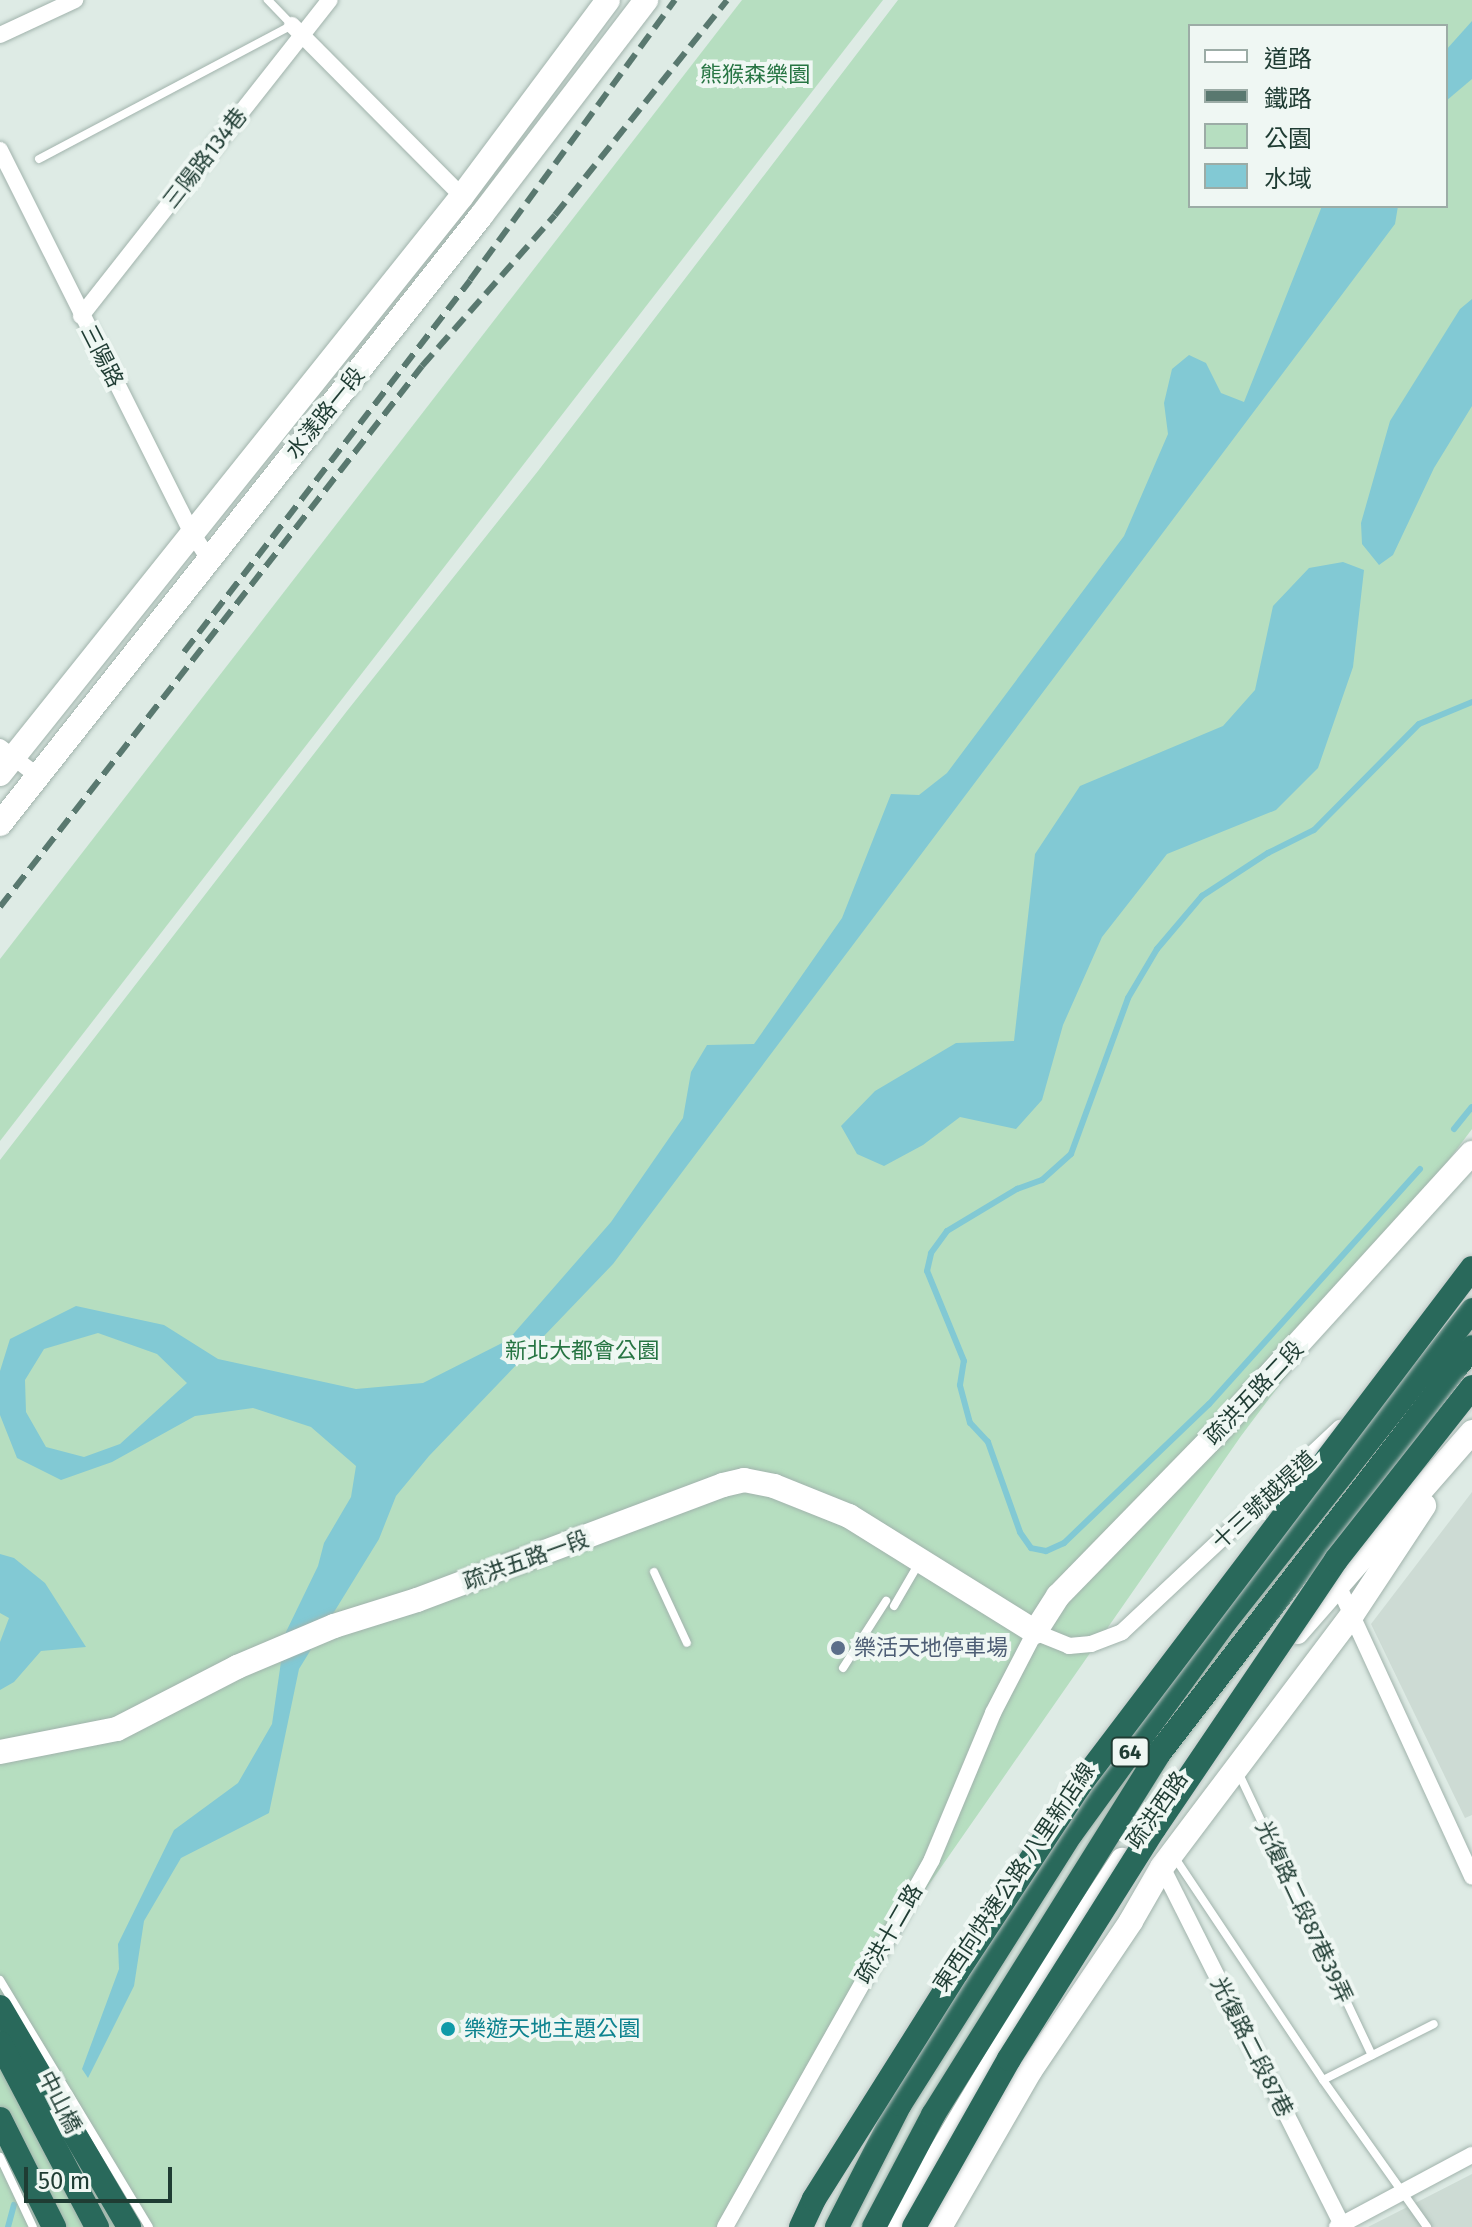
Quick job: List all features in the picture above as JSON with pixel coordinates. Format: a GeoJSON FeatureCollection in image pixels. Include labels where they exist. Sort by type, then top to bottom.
{"type":"FeatureCollection","features":[{"type":"Feature","properties":{"kind":"highway"},"geometry":{"type":"LineString","coordinates":[[801,2227],[814,2199],[957,1972],[1079,1786],[1472,1268]]}},
{"type":"Feature","properties":{"kind":"highway","name":"東西向快速公路 八里新店線"},"geometry":{"type":"LineString","coordinates":[[853,2226],[900,2104],[1071,1834],[1225,1622],[1472,1310]]}},
{"type":"Feature","properties":{"kind":"highway","name":"64"},"geometry":{"type":"LineString","coordinates":[[853,2226],[933,2115],[1160,1752],[1472,1347]]}},
{"type":"Feature","properties":{"kind":"highway"},"geometry":{"type":"LineString","coordinates":[[914,2227],[1009,2059],[1154,1829],[1336,1560],[1472,1387]]}},
{"type":"Feature","properties":{"kind":"highway"},"geometry":{"type":"LineString","coordinates":[[853,2226],[942,2059],[1060,1863],[1111,1768],[1134,1714]]}},
{"type":"Feature","properties":{"kind":"highway"},"geometry":{"type":"LineString","coordinates":[[0,2007],[129,2227]]}},
{"type":"Feature","properties":{"kind":"highway","name":"中山橋"},"geometry":{"type":"LineString","coordinates":[[0,2043],[97,2227]]}},
{"type":"Feature","properties":{"kind":"highway"},"geometry":{"type":"LineString","coordinates":[[0,2119],[45,2222]]}},
{"type":"Feature","properties":{"kind":"street"},"geometry":{"type":"LineString","coordinates":[[0,35],[75,0]]}},
{"type":"Feature","properties":{"kind":"street","name":"三陽路134巷"},"geometry":{"type":"LineString","coordinates":[[81,316],[297,30],[330,0]]}},
{"type":"Feature","properties":{"kind":"street","name":"水漾路一段"},"geometry":{"type":"LineString","coordinates":[[5,760],[462,196],[608,0]]}},
{"type":"Feature","properties":{"kind":"street","name":"水漾路一段"},"geometry":{"type":"LineString","coordinates":[[0,824],[481,216],[646,0]]}},
{"type":"Feature","properties":{"kind":"street"},"geometry":{"type":"LineString","coordinates":[[297,30],[462,196]]}},
{"type":"Feature","properties":{"kind":"street","name":"三陽路"},"geometry":{"type":"LineString","coordinates":[[0,150],[81,316],[192,533],[209,559]]}},
{"type":"Feature","properties":{"kind":"street"},"geometry":{"type":"LineString","coordinates":[[5,760],[39,777]]}},
{"type":"Feature","properties":{"kind":"street","name":"疏洪五路二段"},"geometry":{"type":"LineString","coordinates":[[1035,1632],[1058,1596],[1259,1388],[1472,1153]]}},
{"type":"Feature","properties":{"kind":"street","name":"十三號越堤道"},"geometry":{"type":"LineString","coordinates":[[1035,1632],[1069,1646],[1091,1644],[1122,1632],[1472,1303]]}},
{"type":"Feature","properties":{"kind":"street","name":"疏洪西路"},"geometry":{"type":"LineString","coordinates":[[896,2227],[986,2074],[1106,1882],[1213,1728],[1472,1432]]}},
{"type":"Feature","properties":{"kind":"street","name":"疏洪西路"},"geometry":{"type":"LineString","coordinates":[[940,2227],[1030,2071],[1131,1921],[1167,1860],[1352,1615],[1472,1432]]}},
{"type":"Feature","properties":{"kind":"street","name":"疏洪五路一段"},"geometry":{"type":"LineString","coordinates":[[0,1752],[117,1729],[272,1651],[334,1626],[417,1600],[723,1485],[744,1480],[774,1486],[849,1516],[1035,1632]]}},
{"type":"Feature","properties":{"kind":"street"},"geometry":{"type":"LineString","coordinates":[[1338,1585],[1472,1877]]}},
{"type":"Feature","properties":{"kind":"street","name":"疏洪十二路"},"geometry":{"type":"LineString","coordinates":[[725,2227],[932,1859],[993,1713],[1035,1632]]}},
{"type":"Feature","properties":{"kind":"street","name":"光復路二段87巷"},"geometry":{"type":"LineString","coordinates":[[1167,1860],[1340,2226]]}},
{"type":"Feature","properties":{"kind":"street"},"geometry":{"type":"LineString","coordinates":[[1340,2226],[1472,2155]]}},
{"type":"Feature","properties":{"kind":"lane"},"geometry":{"type":"LineString","coordinates":[[39,159],[297,30],[268,0]]}},
{"type":"Feature","properties":{"kind":"lane"},"geometry":{"type":"LineString","coordinates":[[843,1668],[922,1559]]}},
{"type":"Feature","properties":{"kind":"lane"},"geometry":{"type":"LineString","coordinates":[[654,1572],[687,1643]]}},
{"type":"Feature","properties":{"kind":"lane","name":"光復路二段87巷39弄"},"geometry":{"type":"LineString","coordinates":[[1236,1768],[1372,2055]]}},
{"type":"Feature","properties":{"kind":"lane"},"geometry":{"type":"LineString","coordinates":[[1167,1860],[1427,2227]]}},
{"type":"Feature","properties":{"kind":"lane"},"geometry":{"type":"LineString","coordinates":[[0,1980],[149,2227]]}},
{"type":"Feature","properties":{"kind":"lane"},"geometry":{"type":"LineString","coordinates":[[1323,2080],[1434,2024]]}},
{"type":"Feature","properties":{"kind":"lane"},"geometry":{"type":"LineString","coordinates":[[0,2157],[45,2222]]}},
{"type":"Feature","properties":{"kind":"shaded area"},"geometry":{"type":"Polygon","coordinates":[[[1472,1492],[1472,1815],[1465,1818],[1371,1624],[1472,1492]]]}},
{"type":"Feature","properties":{"kind":"shaded area"},"geometry":{"type":"Polygon","coordinates":[[[1472,2174],[1472,2227],[1368,2227],[1429,2196],[1472,2174]]]}},
{"type":"Feature","properties":{"kind":"green space","name":"熊猴森樂園"},"geometry":{"type":"Polygon","coordinates":[[[742,0],[883,0],[0,1141],[0,959],[742,0]]]}},
{"type":"Feature","properties":{"kind":"green space","name":"新北大都會公園"},"geometry":{"type":"Polygon","coordinates":[[[898,0],[1472,0],[1472,1129],[1241,1436],[880,1955],[721,2227],[0,2227],[0,1160],[347,711],[538,471],[898,0]]]}},
{"type":"Feature","properties":{"kind":"water"},"geometry":{"type":"Polygon","coordinates":[[[1472,21],[1472,79],[1448,99],[1448,48],[1472,21]]]}},
{"type":"Feature","properties":{"kind":"water"},"geometry":{"type":"Polygon","coordinates":[[[1321,208],[1398,208],[1395,224],[613,1264],[429,1456],[396,1496],[379,1539],[299,1669],[269,1813],[181,1858],[144,1921],[134,1986],[88,2078],[82,2069],[119,1969],[118,1944],[174,1830],[238,1783],[272,1724],[285,1634],[318,1566],[324,1543],[351,1497],[356,1466],[311,1427],[253,1408],[195,1416],[112,1462],[61,1480],[17,1458],[0,1415],[0,1371],[10,1339],[76,1306],[164,1325],[218,1359],[356,1389],[423,1383],[508,1340],[611,1222],[683,1118],[691,1072],[707,1045],[754,1044],[842,918],[891,794],[919,795],[947,773],[1124,536],[1168,434],[1164,403],[1172,369],[1189,355],[1206,363],[1221,393],[1244,402],[1321,208]],[[98,1333],[44,1349],[25,1380],[26,1412],[46,1447],[84,1457],[120,1444],[187,1383],[157,1354],[98,1333]]]}},
{"type":"Feature","properties":{"kind":"water"},"geometry":{"type":"Polygon","coordinates":[[[1472,299],[1472,406],[1434,468],[1393,555],[1379,565],[1362,544],[1361,523],[1390,421],[1460,309],[1472,299]]]}},
{"type":"Feature","properties":{"kind":"water"},"geometry":{"type":"Polygon","coordinates":[[[1343,562],[1364,570],[1353,667],[1318,768],[1276,810],[1167,854],[1102,937],[1063,1025],[1042,1100],[1016,1129],[960,1117],[923,1145],[884,1166],[857,1154],[841,1126],[875,1091],[956,1043],[1014,1041],[1035,854],[1080,786],[1223,726],[1255,690],[1273,606],[1309,568],[1343,562]]]}},
{"type":"Feature","properties":{"kind":"water"},"geometry":{"type":"Polygon","coordinates":[[[0,1554],[14,1558],[45,1583],[86,1647],[41,1651],[14,1682],[0,1690],[0,1642],[9,1618],[0,1613],[0,1554]]]}},
{"type":"Feature","properties":{"kind":"waterway"},"geometry":{"type":"LineString","coordinates":[[1420,1169],[1209,1404],[1064,1543],[1046,1551],[1031,1548],[1020,1532],[988,1442],[970,1423],[960,1385],[964,1361],[927,1271],[931,1253],[947,1231],[1017,1189],[1042,1180],[1071,1154],[1128,998],[1157,949],[1202,896],[1268,853],[1314,830],[1419,724],[1472,702]]}},
{"type":"Feature","properties":{"kind":"waterway"},"geometry":{"type":"LineString","coordinates":[[1454,1129],[1472,1107]]}},
{"type":"Feature","properties":{"kind":"waterway"},"geometry":{"type":"LineString","coordinates":[[8,2227],[14,2205]]}},
{"type":"Feature","properties":{"kind":"railway"},"geometry":{"type":"LineString","coordinates":[[184,652],[470,280],[675,0]]}},
{"type":"Feature","properties":{"kind":"railway"},"geometry":{"type":"LineString","coordinates":[[0,907],[422,366],[555,215],[727,0]]}},
{"type":"Feature","properties":{"kind":"place","name":"樂活天地停車場"},"geometry":{"type":"Point","coordinates":[838,1648]}},
{"type":"Feature","properties":{"kind":"place","name":"樂遊天地主題公園"},"geometry":{"type":"Point","coordinates":[448,2029]}}]}
